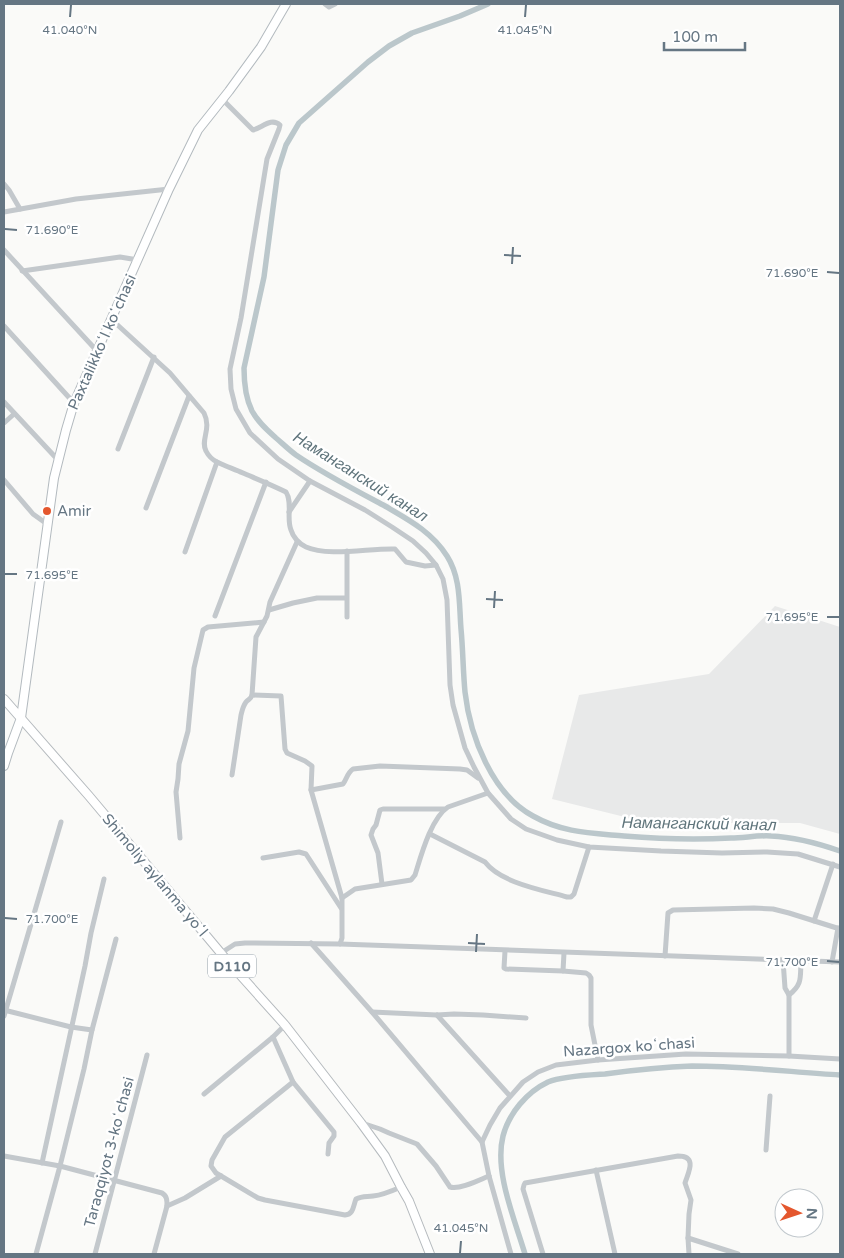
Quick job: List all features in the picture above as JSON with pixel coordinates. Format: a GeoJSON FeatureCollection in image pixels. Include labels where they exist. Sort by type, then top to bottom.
{"type":"FeatureCollection","features":[{"type":"Feature","properties":{"kind":"street","name":"Paxtalikkoʻl koʻchasi"},"geometry":{"type":"LineString","coordinates":[[4,766],[21,718],[54,478],[74,403],[169,189],[198,130],[261,47],[286,4]]}},
{"type":"Feature","properties":{"kind":"street"},"geometry":{"type":"LineString","coordinates":[[325,4],[329,7],[335,4]]}},
{"type":"Feature","properties":{"kind":"street"},"geometry":{"type":"LineString","coordinates":[[222,99],[253,130],[272,121],[277,122],[280,127],[267,159],[242,318],[230,370],[231,389],[236,409],[250,433],[278,459],[310,481],[365,510],[392,527],[426,553],[436,565],[443,579],[447,600],[452,705],[465,748],[488,793],[511,819],[526,829],[557,840],[589,847],[661,851],[798,854],[840,867]]}},
{"type":"Feature","properties":{"kind":"street"},"geometry":{"type":"LineString","coordinates":[[4,184],[20,209]]}},
{"type":"Feature","properties":{"kind":"street"},"geometry":{"type":"LineString","coordinates":[[4,212],[76,199],[169,189]]}},
{"type":"Feature","properties":{"kind":"street"},"geometry":{"type":"LineString","coordinates":[[4,250],[97,351]]}},
{"type":"Feature","properties":{"kind":"street"},"geometry":{"type":"LineString","coordinates":[[22,271],[120,257],[138,260]]}},
{"type":"Feature","properties":{"kind":"street"},"geometry":{"type":"LineString","coordinates":[[111,319],[170,372],[204,413],[208,424],[204,445],[209,456],[217,462],[286,492],[289,500],[289,523],[291,532],[297,542],[305,547],[319,550],[395,549],[406,562],[425,566],[436,565]]}},
{"type":"Feature","properties":{"kind":"street"},"geometry":{"type":"LineString","coordinates":[[4,326],[74,403]]}},
{"type":"Feature","properties":{"kind":"street"},"geometry":{"type":"LineString","coordinates":[[118,449],[154,357]]}},
{"type":"Feature","properties":{"kind":"street"},"geometry":{"type":"LineString","coordinates":[[146,508],[189,396]]}},
{"type":"Feature","properties":{"kind":"street"},"geometry":{"type":"LineString","coordinates":[[4,402],[58,460]]}},
{"type":"Feature","properties":{"kind":"street"},"geometry":{"type":"LineString","coordinates":[[4,424],[14,414]]}},
{"type":"Feature","properties":{"kind":"street"},"geometry":{"type":"LineString","coordinates":[[185,552],[217,462]]}},
{"type":"Feature","properties":{"kind":"street"},"geometry":{"type":"LineString","coordinates":[[4,480],[33,514],[48,524]]}},
{"type":"Feature","properties":{"kind":"street"},"geometry":{"type":"LineString","coordinates":[[289,513],[310,481]]}},
{"type":"Feature","properties":{"kind":"street"},"geometry":{"type":"LineString","coordinates":[[216,616],[266,482]]}},
{"type":"Feature","properties":{"kind":"street"},"geometry":{"type":"LineString","coordinates":[[232,775],[242,708],[252,695],[256,637],[297,542]]}},
{"type":"Feature","properties":{"kind":"street"},"geometry":{"type":"LineString","coordinates":[[346,618],[347,551]]}},
{"type":"Feature","properties":{"kind":"street"},"geometry":{"type":"LineString","coordinates":[[269,610],[317,598],[346,596]]}},
{"type":"Feature","properties":{"kind":"street"},"geometry":{"type":"LineString","coordinates":[[180,838],[176,792],[178,771],[188,731],[194,668],[203,630],[208,627],[264,622]]}},
{"type":"Feature","properties":{"kind":"street"},"geometry":{"type":"LineString","coordinates":[[252,695],[282,697],[286,753],[312,766],[311,790],[342,898],[342,938],[340,944]]}},
{"type":"Feature","properties":{"kind":"street","name":"Shimoliy aylanma yoʻl"},"geometry":{"type":"LineString","coordinates":[[4,699],[284,1025],[361,1123],[385,1156],[422,1231],[430,1254]]}},
{"type":"Feature","properties":{"kind":"street"},"geometry":{"type":"LineString","coordinates":[[311,790],[343,784],[349,772],[353,769],[380,766],[460,769],[467,770],[481,780]]}},
{"type":"Feature","properties":{"kind":"street"},"geometry":{"type":"LineString","coordinates":[[342,898],[355,889],[411,880],[415,875],[430,834],[444,810],[488,793]]}},
{"type":"Feature","properties":{"kind":"street"},"geometry":{"type":"LineString","coordinates":[[382,884],[378,853],[371,835],[380,810],[444,810]]}},
{"type":"Feature","properties":{"kind":"street"},"geometry":{"type":"LineString","coordinates":[[61,822],[4,1012],[92,1030]]}},
{"type":"Feature","properties":{"kind":"street"},"geometry":{"type":"LineString","coordinates":[[430,834],[485,862],[510,881],[566,897],[571,897],[574,894],[589,847]]}},
{"type":"Feature","properties":{"kind":"street"},"geometry":{"type":"LineString","coordinates":[[263,858],[300,852],[306,854],[341,908]]}},
{"type":"Feature","properties":{"kind":"street"},"geometry":{"type":"LineString","coordinates":[[814,921],[833,864]]}},
{"type":"Feature","properties":{"kind":"street"},"geometry":{"type":"LineString","coordinates":[[42,1162],[104,879]]}},
{"type":"Feature","properties":{"kind":"street"},"geometry":{"type":"LineString","coordinates":[[665,956],[668,913],[672,910],[754,908],[773,909],[839,928],[832,962]]}},
{"type":"Feature","properties":{"kind":"street"},"geometry":{"type":"LineString","coordinates":[[36,1254],[60,1166],[92,1030],[116,939]]}},
{"type":"Feature","properties":{"kind":"street"},"geometry":{"type":"LineString","coordinates":[[221,953],[235,944],[311,943],[840,962]]}},
{"type":"Feature","properties":{"kind":"street"},"geometry":{"type":"LineString","coordinates":[[311,943],[482,1142],[489,1176],[511,1254]]}},
{"type":"Feature","properties":{"kind":"street"},"geometry":{"type":"LineString","coordinates":[[505,951],[504,968],[506,969],[589,974],[591,978],[591,1025],[598,1060]]}},
{"type":"Feature","properties":{"kind":"street"},"geometry":{"type":"LineString","coordinates":[[563,971],[564,953]]}},
{"type":"Feature","properties":{"kind":"street"},"geometry":{"type":"LineString","coordinates":[[783,960],[788,995],[789,1056]]}},
{"type":"Feature","properties":{"kind":"street"},"geometry":{"type":"LineString","coordinates":[[788,995],[800,982],[800,961]]}},
{"type":"Feature","properties":{"kind":"street"},"geometry":{"type":"LineString","coordinates":[[372,1012],[526,1018]]}},
{"type":"Feature","properties":{"kind":"street"},"geometry":{"type":"LineString","coordinates":[[437,1015],[510,1096]]}},
{"type":"Feature","properties":{"kind":"street"},"geometry":{"type":"LineString","coordinates":[[204,1094],[274,1037],[284,1025]]}},
{"type":"Feature","properties":{"kind":"street"},"geometry":{"type":"LineString","coordinates":[[274,1037],[293,1082],[334,1132],[334,1136],[329,1143],[328,1154]]}},
{"type":"Feature","properties":{"kind":"street","name":"Nazargox koʻchasi"},"geometry":{"type":"LineString","coordinates":[[482,1142],[500,1108],[523,1082],[538,1072],[556,1065],[686,1054],[840,1059]]}},
{"type":"Feature","properties":{"kind":"street","name":"Taraqqiyot 3-koʻchasi"},"geometry":{"type":"LineString","coordinates":[[95,1254],[147,1055]]}},
{"type":"Feature","properties":{"kind":"street"},"geometry":{"type":"LineString","coordinates":[[293,1082],[225,1137],[212,1160],[211,1166],[213,1170],[251,1194],[265,1200],[345,1215],[350,1214],[356,1199],[387,1193],[401,1187]]}},
{"type":"Feature","properties":{"kind":"street"},"geometry":{"type":"LineString","coordinates":[[766,1150],[770,1096]]}},
{"type":"Feature","properties":{"kind":"street"},"geometry":{"type":"LineString","coordinates":[[361,1123],[380,1128],[417,1144],[436,1166],[450,1187],[460,1187],[489,1176]]}},
{"type":"Feature","properties":{"kind":"street"},"geometry":{"type":"LineString","coordinates":[[4,1156],[60,1166],[162,1193],[166,1196],[167,1206],[154,1254]]}},
{"type":"Feature","properties":{"kind":"street"},"geometry":{"type":"LineString","coordinates":[[543,1254],[523,1189],[525,1183],[678,1156],[687,1158],[691,1170],[685,1184],[691,1200],[688,1254]]}},
{"type":"Feature","properties":{"kind":"street"},"geometry":{"type":"LineString","coordinates":[[596,1170],[615,1254]]}},
{"type":"Feature","properties":{"kind":"street"},"geometry":{"type":"LineString","coordinates":[[167,1206],[185,1198],[221,1176]]}},
{"type":"Feature","properties":{"kind":"street"},"geometry":{"type":"LineString","coordinates":[[688,1238],[738,1254]]}},
{"type":"Feature","properties":{"kind":"shaded area"},"geometry":{"type":"Polygon","coordinates":[[[775,606],[840,627],[840,834],[800,823],[661,822],[629,818],[552,799],[579,695],[709,674],[775,606]]]}},
{"type":"Feature","properties":{"kind":"waterway","name":"Наманганский канал"},"geometry":{"type":"LineString","coordinates":[[488,4],[412,33],[389,46],[299,123],[286,145],[278,170],[264,277],[244,368],[245,390],[250,406],[254,415],[263,426],[293,453],[411,522],[427,533],[447,556],[452,564],[457,582],[465,692],[472,727],[478,745],[495,779],[506,794],[519,806],[544,822],[566,829],[589,833],[678,839],[780,837],[806,841],[840,851]]}},
{"type":"Feature","properties":{"kind":"waterway","name":"Наманганский канал"},"geometry":{"type":"LineString","coordinates":[[525,1254],[503,1180],[501,1150],[503,1136],[514,1111],[526,1097],[540,1086],[568,1077],[692,1066],[840,1075]]}},
{"type":"Feature","properties":{"kind":"place","name":"Amir"},"geometry":{"type":"Point","coordinates":[47,511]}}]}
